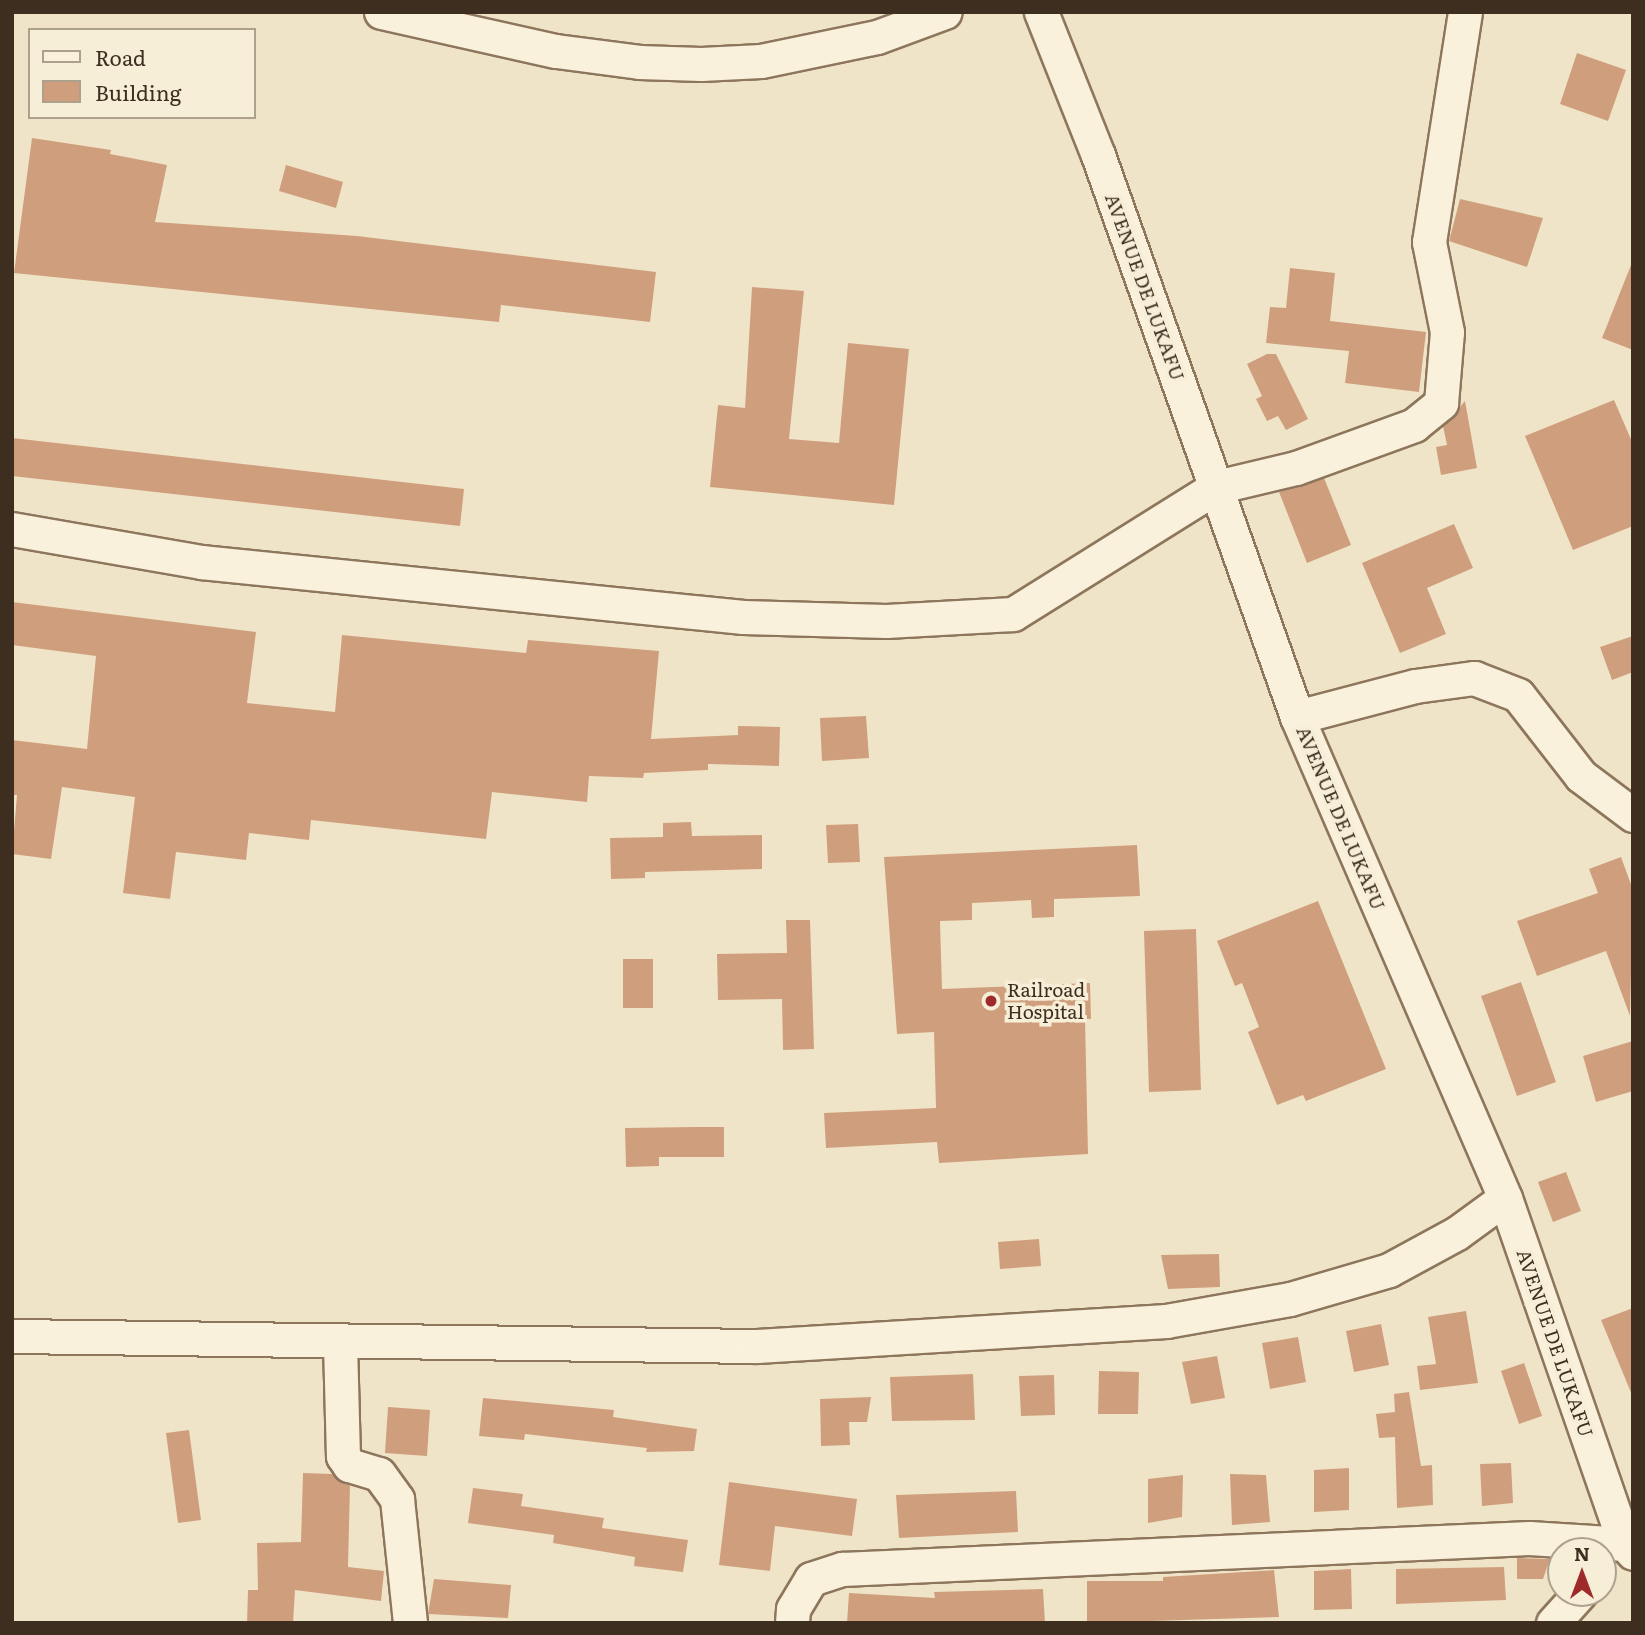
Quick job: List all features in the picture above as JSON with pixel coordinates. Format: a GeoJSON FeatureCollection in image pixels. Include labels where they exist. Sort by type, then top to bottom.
{"type":"FeatureCollection","features":[{"type":"Feature","properties":{"kind":"street"},"geometry":{"type":"LineString","coordinates":[[381,12],[556,51],[639,62],[701,64],[761,61],[877,37],[945,12]]}},
{"type":"Feature","properties":{"kind":"street","name":"AVENUE DE LUKAFU"},"geometry":{"type":"LineString","coordinates":[[1041,12],[1098,155],[1297,717],[1505,1198],[1623,1551]]}},
{"type":"Feature","properties":{"kind":"street"},"geometry":{"type":"LineString","coordinates":[[12,529],[201,562],[743,617],[949,620],[1013,614],[1216,487],[1296,468],[1414,425],[1441,403],[1447,332],[1429,242],[1465,12]]}},
{"type":"Feature","properties":{"kind":"street"},"geometry":{"type":"LineString","coordinates":[[1297,717],[1415,686],[1474,678],[1518,695],[1581,776],[1633,815]]}},
{"type":"Feature","properties":{"kind":"street"},"geometry":{"type":"LineString","coordinates":[[12,1336],[340,1343],[757,1346],[1166,1321],[1290,1299],[1389,1270],[1457,1233],[1505,1198]]}},
{"type":"Feature","properties":{"kind":"street"},"geometry":{"type":"LineString","coordinates":[[340,1343],[343,1456],[349,1465],[379,1474],[397,1499],[410,1623]]}},
{"type":"Feature","properties":{"kind":"street"},"geometry":{"type":"LineString","coordinates":[[792,1623],[793,1609],[811,1579],[842,1569],[1529,1538],[1623,1551]]}},
{"type":"Feature","properties":{"kind":"street"},"geometry":{"type":"LineString","coordinates":[[1553,1623],[1567,1607]]}},
{"type":"Feature","properties":{"kind":"building"},"geometry":{"type":"Polygon","coordinates":[[[1577,53],[1626,70],[1608,121],[1560,104],[1577,53]]]}},
{"type":"Feature","properties":{"kind":"building"},"geometry":{"type":"Polygon","coordinates":[[[32,138],[111,150],[110,154],[167,165],[155,222],[357,236],[656,272],[650,322],[501,305],[499,322],[14,273],[32,138]]]}},
{"type":"Feature","properties":{"kind":"building"},"geometry":{"type":"Polygon","coordinates":[[[286,165],[343,182],[336,208],[279,191],[286,165]]]}},
{"type":"Feature","properties":{"kind":"building"},"geometry":{"type":"Polygon","coordinates":[[[1460,199],[1543,218],[1527,267],[1449,241],[1460,199]]]}},
{"type":"Feature","properties":{"kind":"building"},"geometry":{"type":"Polygon","coordinates":[[[1633,265],[1633,350],[1602,338],[1633,265]]]}},
{"type":"Feature","properties":{"kind":"building"},"geometry":{"type":"Polygon","coordinates":[[[1290,268],[1335,273],[1330,321],[1426,332],[1419,392],[1345,383],[1349,351],[1266,343],[1270,307],[1286,308],[1290,268]]]}},
{"type":"Feature","properties":{"kind":"building"},"geometry":{"type":"Polygon","coordinates":[[[752,287],[804,291],[789,439],[839,443],[848,343],[909,349],[894,505],[710,487],[718,405],[745,408],[752,287]]]}},
{"type":"Feature","properties":{"kind":"building"},"geometry":{"type":"Polygon","coordinates":[[[1267,354],[1276,354],[1308,419],[1286,430],[1278,416],[1267,421],[1256,399],[1262,396],[1247,364],[1267,354]]]}},
{"type":"Feature","properties":{"kind":"building"},"geometry":{"type":"Polygon","coordinates":[[[1614,400],[1633,444],[1633,526],[1573,550],[1525,436],[1614,400]]]}},
{"type":"Feature","properties":{"kind":"building"},"geometry":{"type":"Polygon","coordinates":[[[1465,401],[1477,468],[1441,475],[1436,447],[1447,445],[1443,426],[1465,401]]]}},
{"type":"Feature","properties":{"kind":"building"},"geometry":{"type":"Polygon","coordinates":[[[12,438],[464,489],[460,526],[12,476],[12,438]]]}},
{"type":"Feature","properties":{"kind":"building"},"geometry":{"type":"Polygon","coordinates":[[[1324,478],[1351,545],[1307,563],[1279,492],[1324,478]]]}},
{"type":"Feature","properties":{"kind":"building"},"geometry":{"type":"Polygon","coordinates":[[[1454,524],[1473,568],[1427,588],[1446,634],[1400,653],[1362,563],[1454,524]]]}},
{"type":"Feature","properties":{"kind":"building"},"geometry":{"type":"Polygon","coordinates":[[[12,602],[256,632],[247,703],[335,712],[342,635],[526,653],[528,640],[659,651],[651,739],[738,735],[738,726],[780,727],[779,766],[708,764],[708,770],[644,773],[643,778],[589,776],[587,802],[492,792],[486,839],[311,820],[309,840],[249,833],[246,860],[176,852],[170,899],[123,893],[135,797],[62,787],[51,859],[12,854],[17,795],[12,795],[12,740],[87,749],[96,656],[12,645],[12,602]]]}},
{"type":"Feature","properties":{"kind":"building"},"geometry":{"type":"Polygon","coordinates":[[[1633,636],[1633,672],[1612,680],[1600,647],[1633,636]]]}},
{"type":"Feature","properties":{"kind":"building"},"geometry":{"type":"Polygon","coordinates":[[[866,716],[869,758],[822,761],[820,718],[866,716]]]}},
{"type":"Feature","properties":{"kind":"building"},"geometry":{"type":"Polygon","coordinates":[[[691,822],[692,836],[762,835],[762,869],[645,872],[645,878],[611,879],[610,838],[663,837],[663,823],[691,822]]]}},
{"type":"Feature","properties":{"kind":"building"},"geometry":{"type":"Polygon","coordinates":[[[858,824],[860,862],[828,863],[826,825],[858,824]]]}},
{"type":"Feature","properties":{"kind":"building"},"geometry":{"type":"Polygon","coordinates":[[[1137,845],[1140,896],[1054,899],[1054,917],[1032,918],[1031,900],[972,903],[972,920],[940,921],[942,989],[1090,983],[1091,1019],[1085,1019],[1088,1154],[939,1163],[937,1142],[826,1148],[824,1113],[936,1108],[934,1032],[897,1034],[884,857],[1137,845]]]}},
{"type":"Feature","properties":{"kind":"building"},"geometry":{"type":"Polygon","coordinates":[[[1621,857],[1633,890],[1630,1016],[1606,951],[1537,976],[1517,921],[1598,893],[1589,869],[1621,857]]]}},
{"type":"Feature","properties":{"kind":"building"},"geometry":{"type":"Polygon","coordinates":[[[1318,901],[1386,1069],[1306,1101],[1303,1095],[1277,1105],[1248,1032],[1259,1027],[1242,983],[1235,986],[1217,941],[1318,901]]]}},
{"type":"Feature","properties":{"kind":"building"},"geometry":{"type":"Polygon","coordinates":[[[786,920],[810,920],[814,1049],[783,1050],[782,999],[718,1000],[717,954],[787,953],[786,920]]]}},
{"type":"Feature","properties":{"kind":"building"},"geometry":{"type":"Polygon","coordinates":[[[1196,929],[1201,1090],[1149,1092],[1144,931],[1196,929]]]}},
{"type":"Feature","properties":{"kind":"building"},"geometry":{"type":"Polygon","coordinates":[[[623,959],[653,959],[653,1008],[623,1008],[623,959]]]}},
{"type":"Feature","properties":{"kind":"building"},"geometry":{"type":"Polygon","coordinates":[[[1521,982],[1556,1082],[1517,1096],[1481,996],[1521,982]]]}},
{"type":"Feature","properties":{"kind":"building"},"geometry":{"type":"Polygon","coordinates":[[[1633,1041],[1633,1091],[1596,1102],[1583,1056],[1633,1041]]]}},
{"type":"Feature","properties":{"kind":"building"},"geometry":{"type":"Polygon","coordinates":[[[724,1127],[724,1157],[659,1157],[659,1166],[626,1167],[625,1128],[724,1127]]]}},
{"type":"Feature","properties":{"kind":"building"},"geometry":{"type":"Polygon","coordinates":[[[1566,1172],[1581,1211],[1553,1222],[1538,1182],[1566,1172]]]}},
{"type":"Feature","properties":{"kind":"building"},"geometry":{"type":"Polygon","coordinates":[[[1039,1239],[1041,1266],[1000,1269],[998,1242],[1039,1239]]]}},
{"type":"Feature","properties":{"kind":"building"},"geometry":{"type":"Polygon","coordinates":[[[1219,1254],[1220,1287],[1168,1289],[1161,1255],[1219,1254]]]}},
{"type":"Feature","properties":{"kind":"building"},"geometry":{"type":"Polygon","coordinates":[[[1633,1308],[1633,1395],[1632,1395],[1601,1320],[1633,1308]]]}},
{"type":"Feature","properties":{"kind":"building"},"geometry":{"type":"Polygon","coordinates":[[[1466,1311],[1478,1383],[1420,1390],[1417,1366],[1436,1364],[1428,1317],[1466,1311]]]}},
{"type":"Feature","properties":{"kind":"building"},"geometry":{"type":"Polygon","coordinates":[[[1381,1324],[1389,1365],[1354,1372],[1346,1331],[1381,1324]]]}},
{"type":"Feature","properties":{"kind":"building"},"geometry":{"type":"Polygon","coordinates":[[[1298,1337],[1306,1382],[1270,1389],[1262,1343],[1298,1337]]]}},
{"type":"Feature","properties":{"kind":"building"},"geometry":{"type":"Polygon","coordinates":[[[1217,1356],[1225,1398],[1191,1404],[1182,1362],[1217,1356]]]}},
{"type":"Feature","properties":{"kind":"building"},"geometry":{"type":"Polygon","coordinates":[[[1524,1363],[1542,1416],[1519,1424],[1501,1371],[1524,1363]]]}},
{"type":"Feature","properties":{"kind":"building"},"geometry":{"type":"Polygon","coordinates":[[[1099,1371],[1139,1372],[1138,1414],[1098,1414],[1099,1371]]]}},
{"type":"Feature","properties":{"kind":"building"},"geometry":{"type":"Polygon","coordinates":[[[973,1374],[975,1420],[892,1421],[890,1377],[973,1374]]]}},
{"type":"Feature","properties":{"kind":"building"},"geometry":{"type":"Polygon","coordinates":[[[1054,1375],[1055,1415],[1021,1416],[1019,1376],[1054,1375]]]}},
{"type":"Feature","properties":{"kind":"building"},"geometry":{"type":"Polygon","coordinates":[[[1409,1392],[1421,1466],[1432,1465],[1433,1505],[1397,1508],[1395,1437],[1379,1438],[1376,1414],[1395,1412],[1394,1394],[1409,1392]]]}},
{"type":"Feature","properties":{"kind":"building"},"geometry":{"type":"Polygon","coordinates":[[[871,1397],[867,1422],[849,1422],[850,1445],[821,1446],[820,1399],[871,1397]]]}},
{"type":"Feature","properties":{"kind":"building"},"geometry":{"type":"Polygon","coordinates":[[[483,1398],[614,1410],[613,1417],[697,1429],[694,1451],[646,1452],[647,1448],[525,1434],[524,1440],[479,1436],[483,1398]]]}},
{"type":"Feature","properties":{"kind":"building"},"geometry":{"type":"Polygon","coordinates":[[[388,1407],[430,1410],[427,1456],[385,1453],[388,1407]]]}},
{"type":"Feature","properties":{"kind":"building"},"geometry":{"type":"Polygon","coordinates":[[[189,1430],[201,1520],[178,1523],[166,1433],[189,1430]]]}},
{"type":"Feature","properties":{"kind":"building"},"geometry":{"type":"Polygon","coordinates":[[[1511,1463],[1513,1503],[1482,1506],[1480,1464],[1511,1463]]]}},
{"type":"Feature","properties":{"kind":"building"},"geometry":{"type":"Polygon","coordinates":[[[1349,1468],[1349,1510],[1314,1512],[1314,1470],[1349,1468]]]}},
{"type":"Feature","properties":{"kind":"building"},"geometry":{"type":"Polygon","coordinates":[[[303,1473],[332,1474],[350,1486],[348,1567],[384,1571],[381,1601],[295,1590],[293,1623],[247,1623],[248,1590],[258,1590],[257,1543],[301,1542],[303,1473]]]}},
{"type":"Feature","properties":{"kind":"building"},"geometry":{"type":"Polygon","coordinates":[[[1230,1474],[1266,1475],[1270,1522],[1232,1525],[1230,1474]]]}},
{"type":"Feature","properties":{"kind":"building"},"geometry":{"type":"Polygon","coordinates":[[[1183,1475],[1182,1517],[1148,1523],[1148,1479],[1183,1475]]]}},
{"type":"Feature","properties":{"kind":"building"},"geometry":{"type":"Polygon","coordinates":[[[729,1482],[857,1499],[852,1536],[775,1526],[770,1571],[719,1565],[729,1482]]]}},
{"type":"Feature","properties":{"kind":"building"},"geometry":{"type":"Polygon","coordinates":[[[473,1488],[523,1494],[521,1506],[604,1518],[602,1528],[688,1540],[683,1572],[634,1566],[635,1557],[553,1543],[554,1535],[468,1523],[473,1488]]]}},
{"type":"Feature","properties":{"kind":"building"},"geometry":{"type":"Polygon","coordinates":[[[1016,1491],[1018,1532],[899,1538],[896,1495],[1016,1491]]]}},
{"type":"Feature","properties":{"kind":"building"},"geometry":{"type":"Polygon","coordinates":[[[1517,1558],[1547,1559],[1543,1579],[1517,1579],[1517,1558]]]}},
{"type":"Feature","properties":{"kind":"building"},"geometry":{"type":"Polygon","coordinates":[[[1504,1567],[1506,1600],[1396,1604],[1396,1569],[1504,1567]]]}},
{"type":"Feature","properties":{"kind":"building"},"geometry":{"type":"Polygon","coordinates":[[[1351,1569],[1352,1609],[1314,1610],[1314,1571],[1351,1569]]]}},
{"type":"Feature","properties":{"kind":"building"},"geometry":{"type":"Polygon","coordinates":[[[1274,1570],[1279,1617],[1087,1623],[1087,1581],[1163,1581],[1163,1577],[1274,1570]]]}},
{"type":"Feature","properties":{"kind":"building"},"geometry":{"type":"Polygon","coordinates":[[[434,1579],[511,1585],[508,1618],[428,1614],[434,1579]]]}},
{"type":"Feature","properties":{"kind":"building"},"geometry":{"type":"Polygon","coordinates":[[[1043,1589],[1045,1623],[847,1623],[849,1593],[935,1598],[934,1592],[1043,1589]]]}},
{"type":"Feature","properties":{"kind":"place","name":"Railroad Hospital"},"geometry":{"type":"Point","coordinates":[991,1001]}}]}
